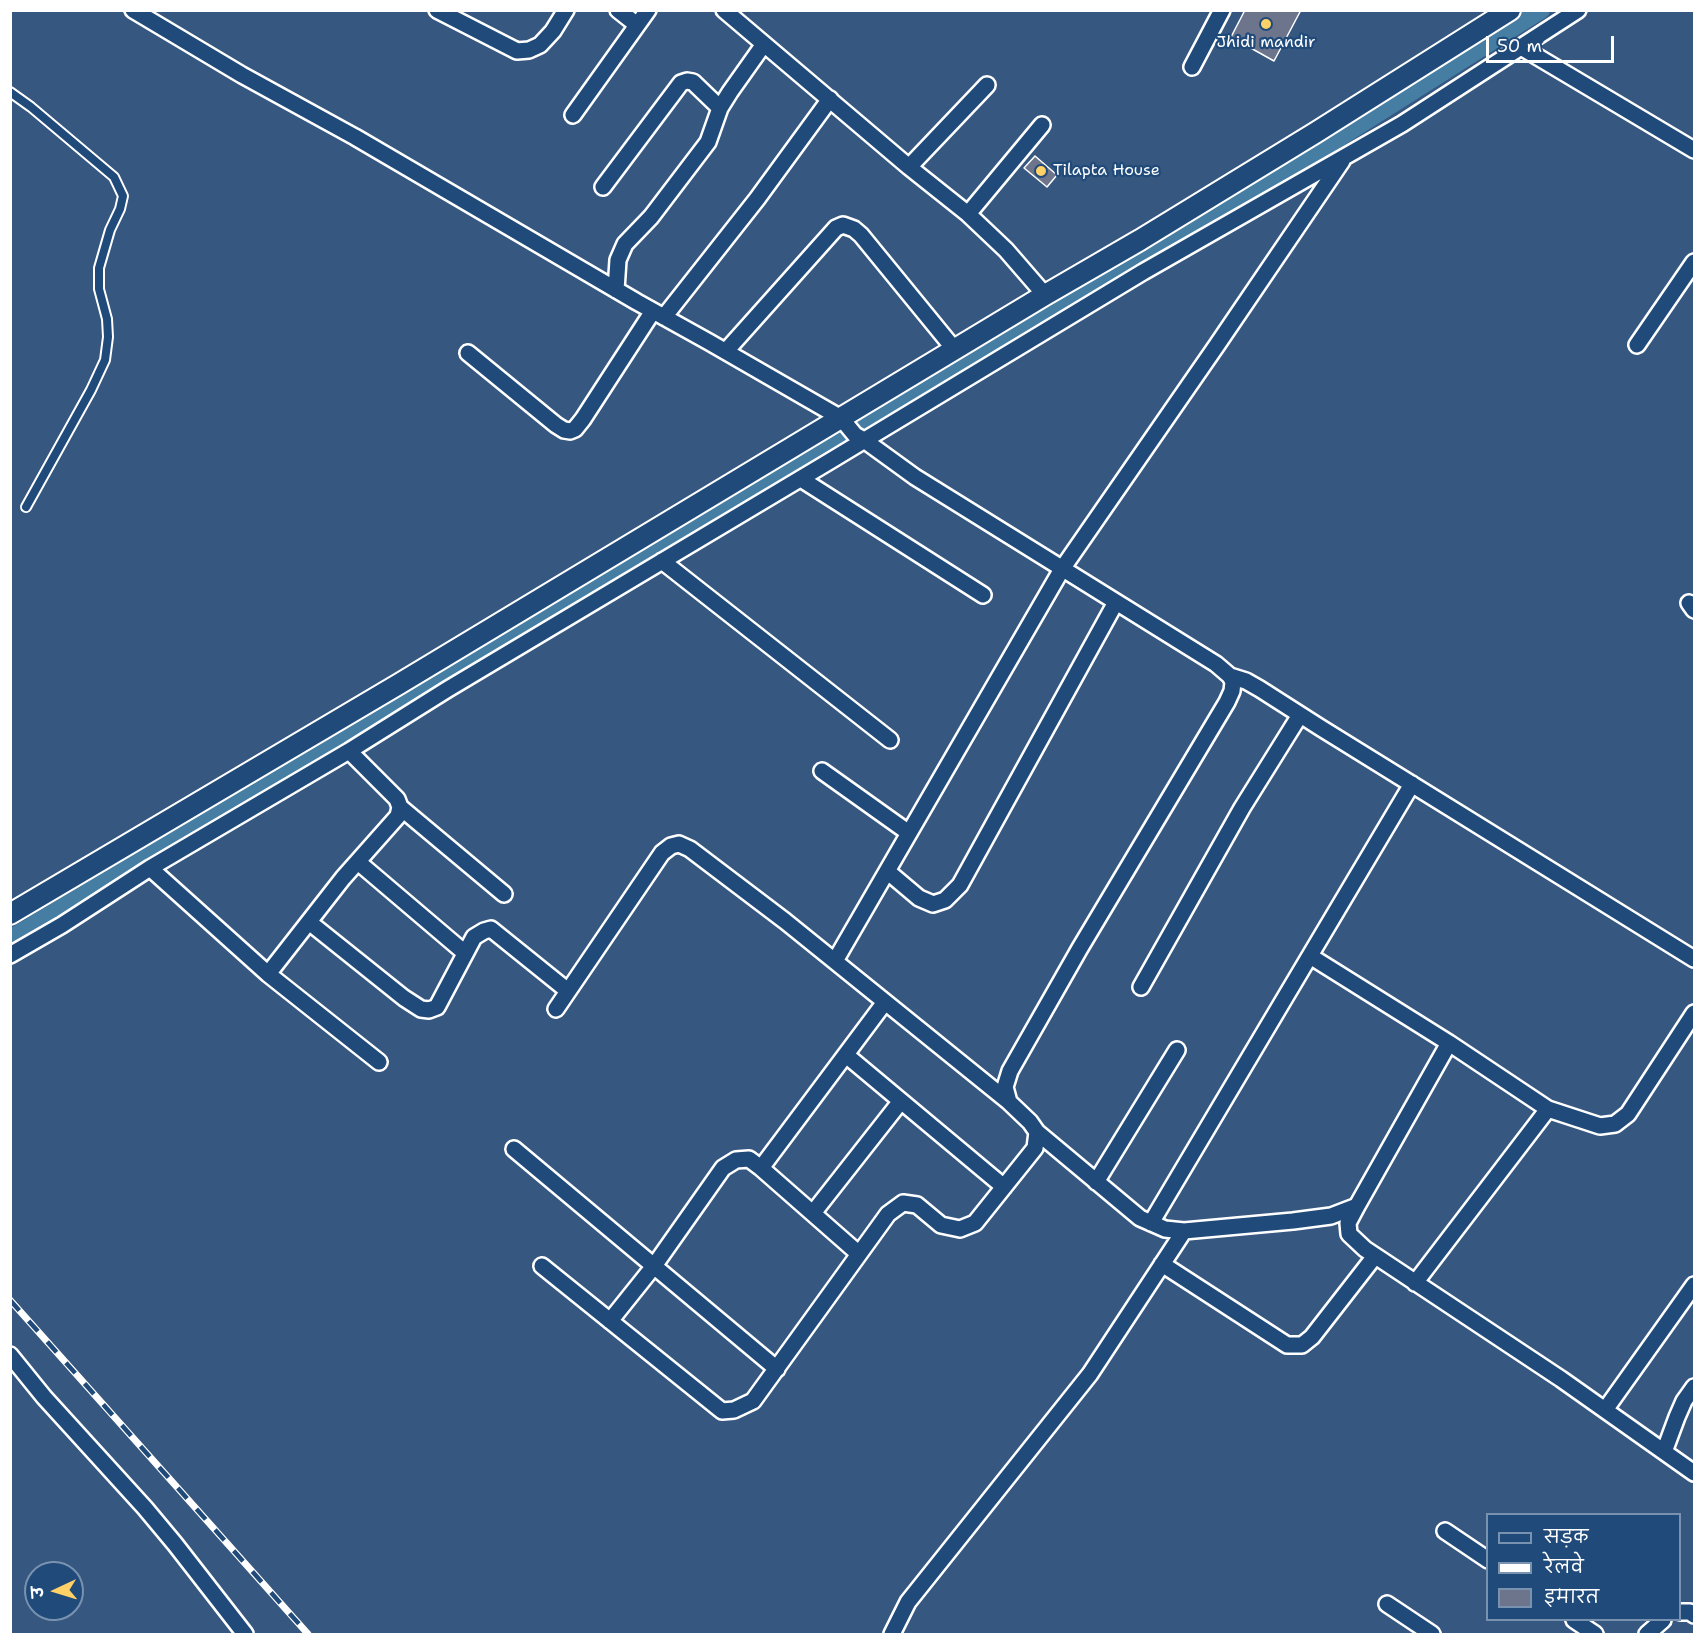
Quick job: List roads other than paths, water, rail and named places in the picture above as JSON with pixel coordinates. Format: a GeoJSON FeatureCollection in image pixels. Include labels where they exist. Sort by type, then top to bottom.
{"type":"FeatureCollection","features":[{"type":"Feature","properties":{"kind":"street"},"geometry":{"type":"LineString","coordinates":[[133,10],[242,75],[726,351],[851,429],[915,477],[1216,664],[1230,676],[1233,682],[1232,691],[1227,702],[1080,948],[1010,1071],[1005,1087],[1009,1102]]}},
{"type":"Feature","properties":{"kind":"street"},"geometry":{"type":"LineString","coordinates":[[437,10],[517,51],[529,50],[540,45],[553,31],[566,10]]}},
{"type":"Feature","properties":{"kind":"street"},"geometry":{"type":"LineString","coordinates":[[618,10],[637,25]]}},
{"type":"Feature","properties":{"kind":"street"},"geometry":{"type":"LineString","coordinates":[[573,115],[648,10]]}},
{"type":"Feature","properties":{"kind":"street"},"geometry":{"type":"LineString","coordinates":[[724,10],[968,214],[1006,250],[1045,295]]}},
{"type":"Feature","properties":{"kind":"street"},"geometry":{"type":"LineString","coordinates":[[1192,67],[1222,10]]}},
{"type":"Feature","properties":{"kind":"street"},"geometry":{"type":"LineString","coordinates":[[10,955],[62,925],[150,868],[349,751],[439,694],[801,479],[851,429],[955,350],[1140,240],[1510,10]]}},
{"type":"Feature","properties":{"kind":"street"},"geometry":{"type":"LineString","coordinates":[[10,914],[399,684],[851,429],[1143,272],[1345,157],[1402,124],[1578,10]]}},
{"type":"Feature","properties":{"kind":"street"},"geometry":{"type":"LineString","coordinates":[[616,290],[618,260],[625,244],[651,217],[708,142],[720,108],[764,44]]}},
{"type":"Feature","properties":{"kind":"street"},"geometry":{"type":"LineString","coordinates":[[1521,47],[1695,150]]}},
{"type":"Feature","properties":{"kind":"street"},"geometry":{"type":"LineString","coordinates":[[603,187],[681,83],[693,81],[720,108]]}},
{"type":"Feature","properties":{"kind":"street"},"geometry":{"type":"LineString","coordinates":[[909,167],[987,85]]}},
{"type":"Feature","properties":{"kind":"street"},"geometry":{"type":"LineString","coordinates":[[468,353],[556,425],[564,430],[575,429],[658,314],[757,199],[830,99]]}},
{"type":"Feature","properties":{"kind":"street"},"geometry":{"type":"LineString","coordinates":[[968,214],[1042,125]]}},
{"type":"Feature","properties":{"kind":"street"},"geometry":{"type":"LineString","coordinates":[[835,961],[1062,569],[1345,157]]}},
{"type":"Feature","properties":{"kind":"street"},"geometry":{"type":"LineString","coordinates":[[726,351],[836,228],[843,225],[861,235],[955,350]]}},
{"type":"Feature","properties":{"kind":"street"},"geometry":{"type":"LineString","coordinates":[[1637,345],[1695,262]]}},
{"type":"Feature","properties":{"kind":"street"},"geometry":{"type":"LineString","coordinates":[[801,479],[983,595]]}},
{"type":"Feature","properties":{"kind":"street"},"geometry":{"type":"LineString","coordinates":[[662,561],[891,740]]}},
{"type":"Feature","properties":{"kind":"street"},"geometry":{"type":"LineString","coordinates":[[887,871],[919,898],[933,904],[945,900],[960,885],[1116,602]]}},
{"type":"Feature","properties":{"kind":"street"},"geometry":{"type":"LineString","coordinates":[[1230,676],[1246,681],[1695,959]]}},
{"type":"Feature","properties":{"kind":"street"},"geometry":{"type":"LineString","coordinates":[[1141,987],[1242,808],[1300,715]]}},
{"type":"Feature","properties":{"kind":"street"},"geometry":{"type":"LineString","coordinates":[[349,751],[397,799],[400,807],[504,894]]}},
{"type":"Feature","properties":{"kind":"street"},"geometry":{"type":"LineString","coordinates":[[822,771],[909,833]]}},
{"type":"Feature","properties":{"kind":"street"},"geometry":{"type":"LineString","coordinates":[[1151,1223],[1412,784]]}},
{"type":"Feature","properties":{"kind":"street"},"geometry":{"type":"LineString","coordinates":[[268,974],[398,816],[400,807]]}},
{"type":"Feature","properties":{"kind":"street"},"geometry":{"type":"LineString","coordinates":[[556,1009],[662,854],[670,846],[678,844],[690,849],[835,961],[1009,1102],[1037,1132],[1140,1218],[1165,1229],[1184,1231],[1331,1216],[1357,1206]]}},
{"type":"Feature","properties":{"kind":"street"},"geometry":{"type":"LineString","coordinates":[[358,862],[465,953]]}},
{"type":"Feature","properties":{"kind":"street"},"geometry":{"type":"LineString","coordinates":[[150,868],[268,974],[379,1062]]}},
{"type":"Feature","properties":{"kind":"street"},"geometry":{"type":"LineString","coordinates":[[309,922],[421,1009],[429,1010],[436,1006],[474,937],[491,929],[568,991]]}},
{"type":"Feature","properties":{"kind":"street"},"geometry":{"type":"LineString","coordinates":[[1310,956],[1449,1042],[1548,1109],[1600,1126],[1615,1124],[1628,1114],[1695,1013]]}},
{"type":"Feature","properties":{"kind":"street"},"geometry":{"type":"LineString","coordinates":[[761,1167],[885,1002]]}},
{"type":"Feature","properties":{"kind":"street"},"geometry":{"type":"LineString","coordinates":[[1449,1042],[1348,1223],[1349,1234],[1375,1256],[1695,1473]]}},
{"type":"Feature","properties":{"kind":"street"},"geometry":{"type":"LineString","coordinates":[[1096,1182],[1177,1050]]}},
{"type":"Feature","properties":{"kind":"street"},"geometry":{"type":"LineString","coordinates":[[846,1055],[1004,1187]]}},
{"type":"Feature","properties":{"kind":"street"},"geometry":{"type":"LineString","coordinates":[[813,1213],[901,1101]]}},
{"type":"Feature","properties":{"kind":"street"},"geometry":{"type":"LineString","coordinates":[[1415,1282],[1548,1109]]}},
{"type":"Feature","properties":{"kind":"street"},"geometry":{"type":"LineString","coordinates":[[542,1266],[722,1411],[734,1410],[753,1401],[888,1214],[903,1203],[917,1205],[941,1225],[960,1229],[975,1222],[1035,1148],[1037,1132]]}},
{"type":"Feature","properties":{"kind":"street"},"geometry":{"type":"LineString","coordinates":[[514,1149],[777,1369]]}},
{"type":"Feature","properties":{"kind":"street"},"geometry":{"type":"LineString","coordinates":[[610,1321],[654,1266],[723,1168],[736,1160],[749,1159],[761,1167],[859,1254]]}},
{"type":"Feature","properties":{"kind":"street"},"geometry":{"type":"LineString","coordinates":[[892,1635],[909,1602],[1090,1374],[1184,1231]]}},
{"type":"Feature","properties":{"kind":"street"},"geometry":{"type":"LineString","coordinates":[[1162,1264],[1287,1345],[1302,1345],[1312,1337],[1375,1256]]}},
{"type":"Feature","properties":{"kind":"street"},"geometry":{"type":"LineString","coordinates":[[1605,1410],[1695,1285]]}},
{"type":"Feature","properties":{"kind":"street"},"geometry":{"type":"LineString","coordinates":[[10,1354],[44,1397],[168,1535],[245,1635]]}},
{"type":"Feature","properties":{"kind":"street"},"geometry":{"type":"LineString","coordinates":[[1664,1452],[1684,1401],[1695,1387]]}},
{"type":"Feature","properties":{"kind":"street"},"geometry":{"type":"LineString","coordinates":[[1445,1531],[1486,1559]]}},
{"type":"Feature","properties":{"kind":"street"},"geometry":{"type":"LineString","coordinates":[[1387,1604],[1432,1635]]}},
{"type":"Feature","properties":{"kind":"street"},"geometry":{"type":"LineString","coordinates":[[1575,1621],[1595,1635]]}},
{"type":"Feature","properties":{"kind":"street"},"geometry":{"type":"LineString","coordinates":[[1647,1635],[1662,1621]]}},
{"type":"Feature","properties":{"kind":"lane"},"geometry":{"type":"LineString","coordinates":[[10,92],[114,177],[123,196],[99,268],[99,288],[107,319],[108,337],[105,360],[27,507]]}},
{"type":"Feature","properties":{"kind":"waterway"},"geometry":{"type":"LineString","coordinates":[[10,939],[1312,155],[1541,10]]}},
{"type":"Feature","properties":{"kind":"railway"},"geometry":{"type":"LineString","coordinates":[[10,1300],[308,1634]]}},
{"type":"Feature","properties":{"kind":"place","name":"Jhidi mandir"},"geometry":{"type":"Point","coordinates":[1266,24]}},
{"type":"Feature","properties":{"kind":"place","name":"Tilapta House"},"geometry":{"type":"Point","coordinates":[1041,171]}}]}
